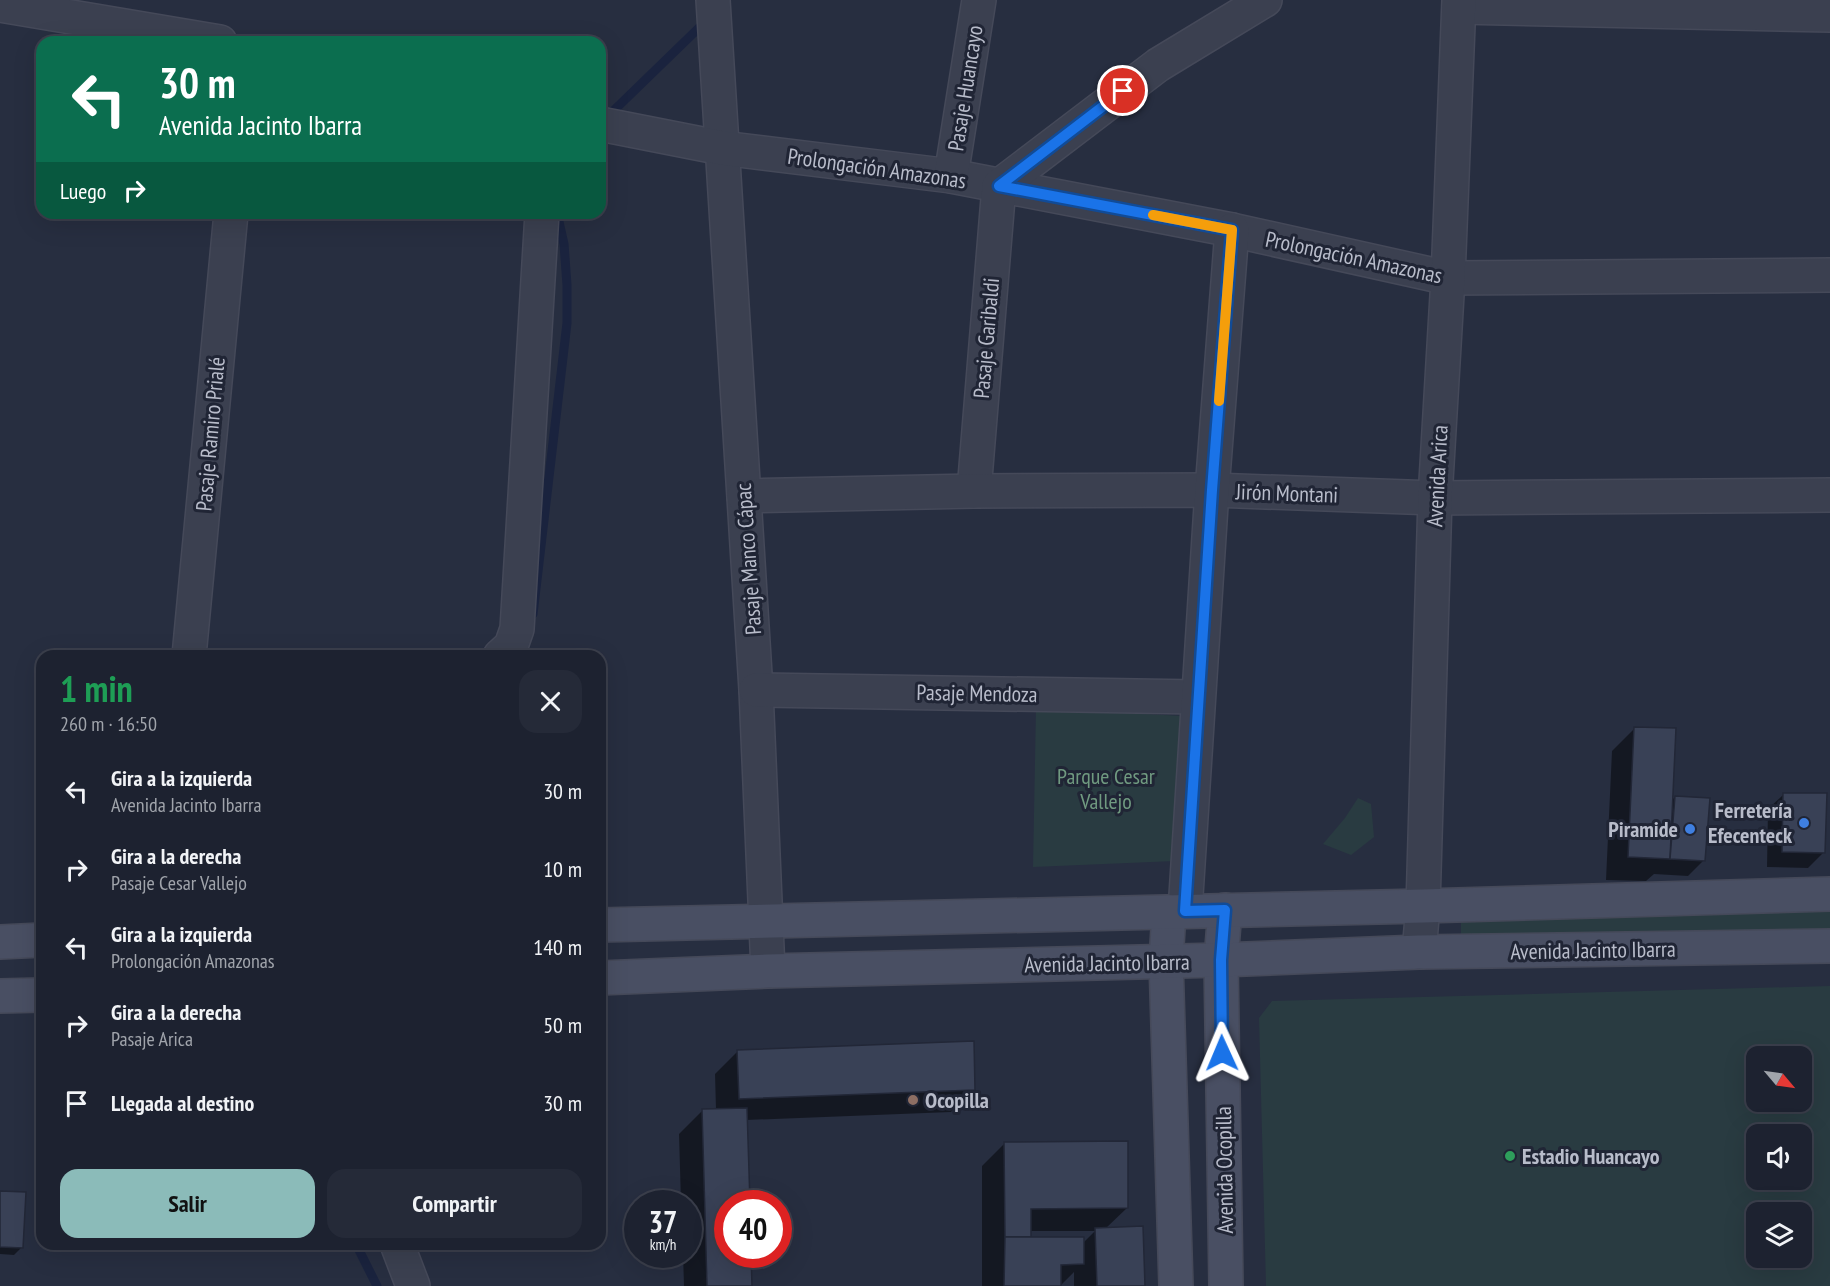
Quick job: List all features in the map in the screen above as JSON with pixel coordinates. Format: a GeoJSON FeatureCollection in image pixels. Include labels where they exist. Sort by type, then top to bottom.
{"type":"FeatureCollection","features":[{"type":"Feature","properties":{"kind":"street","name":"Pasaje Manco Cápac"},"geometry":{"type":"LineString","coordinates":[[713,0],[756,690],[768,971]]}},
{"type":"Feature","properties":{"kind":"street","name":"Pasaje Huancayo"},"geometry":{"type":"LineString","coordinates":[[951,176],[979,0]]}},
{"type":"Feature","properties":{"kind":"street"},"geometry":{"type":"LineString","coordinates":[[999,186],[1158,65],[1265,0]]}},
{"type":"Feature","properties":{"kind":"street"},"geometry":{"type":"LineString","coordinates":[[1459,3],[1731,6],[1830,15]]}},
{"type":"Feature","properties":{"kind":"street","name":"Avenida Arica"},"geometry":{"type":"LineString","coordinates":[[1419,952],[1423,906],[1435,498],[1448,278],[1459,3]]}},
{"type":"Feature","properties":{"kind":"street"},"geometry":{"type":"LineString","coordinates":[[0,5],[184,36]]}},
{"type":"Feature","properties":{"kind":"street","name":"Prolongación Amazonas"},"geometry":{"type":"LineString","coordinates":[[606,125],[722,148],[951,176],[1232,230],[1448,278],[1830,275]]}},
{"type":"Feature","properties":{"kind":"street","name":"Pasaje Garibaldi"},"geometry":{"type":"LineString","coordinates":[[974,491],[999,186]]}},
{"type":"Feature","properties":{"kind":"street","name":"Pasaje Ramiro Prialé"},"geometry":{"type":"LineString","coordinates":[[190,650],[230,219]]}},
{"type":"Feature","properties":{"kind":"street"},"geometry":{"type":"LineString","coordinates":[[507,650],[511,646],[517,629],[542,219]]}},
{"type":"Feature","properties":{"kind":"street"},"geometry":{"type":"LineString","coordinates":[[1176,1286],[1166,961],[1177,911],[1198,697],[1232,230]]}},
{"type":"Feature","properties":{"kind":"street","name":"Jirón Montani"},"geometry":{"type":"LineString","coordinates":[[744,496],[974,491],[1212,490],[1435,498],[1830,495]]}},
{"type":"Feature","properties":{"kind":"street","name":"Pasaje Mendoza"},"geometry":{"type":"LineString","coordinates":[[756,690],[1198,697]]}},
{"type":"Feature","properties":{"kind":"street"},"geometry":{"type":"LineString","coordinates":[[606,925],[1830,894]]}},
{"type":"Feature","properties":{"kind":"street","name":"Avenida Ocopilla"},"geometry":{"type":"LineString","coordinates":[[1225,910],[1221,960],[1226,1286]]}},
{"type":"Feature","properties":{"kind":"street"},"geometry":{"type":"LineString","coordinates":[[0,942],[36,940]]}},
{"type":"Feature","properties":{"kind":"street","name":"Avenida Jacinto Ibarra"},"geometry":{"type":"LineString","coordinates":[[606,978],[1419,952],[1830,946]]}},
{"type":"Feature","properties":{"kind":"street"},"geometry":{"type":"LineString","coordinates":[[0,996],[36,995]]}},
{"type":"Feature","properties":{"kind":"street"},"geometry":{"type":"LineString","coordinates":[[399,1250],[413,1286]]}},
{"type":"Feature","properties":{"kind":"green space","name":"Parque Cesar Vallejo"},"geometry":{"type":"Polygon","coordinates":[[[1036,708],[1182,716],[1175,861],[1033,867],[1036,708]]]}},
{"type":"Feature","properties":{"kind":"green space"},"geometry":{"type":"Polygon","coordinates":[[[1358,798],[1371,804],[1374,837],[1351,855],[1323,844],[1345,818],[1358,798]]]}},
{"type":"Feature","properties":{"kind":"green space"},"geometry":{"type":"Polygon","coordinates":[[[1830,901],[1830,931],[1461,937],[1461,908],[1830,901]]]}},
{"type":"Feature","properties":{"kind":"green space","name":"Estadio Huancayo"},"geometry":{"type":"Polygon","coordinates":[[[1830,986],[1830,1286],[1266,1286],[1259,1018],[1272,1001],[1830,986]]]}},
{"type":"Feature","properties":{"kind":"building"},"geometry":{"type":"Polygon","coordinates":[[[1634,727],[1676,728],[1670,859],[1628,857],[1634,727]]]}},
{"type":"Feature","properties":{"kind":"building","name":"Ferretería Efecenteck"},"geometry":{"type":"Polygon","coordinates":[[[1783,793],[1827,793],[1825,853],[1782,852],[1783,793]]]}},
{"type":"Feature","properties":{"kind":"building","name":"Piramide"},"geometry":{"type":"Polygon","coordinates":[[[1675,796],[1710,798],[1705,861],[1670,859],[1675,796]]]}},
{"type":"Feature","properties":{"kind":"building"},"geometry":{"type":"Polygon","coordinates":[[[974,1041],[975,1090],[739,1099],[737,1050],[974,1041]]]}},
{"type":"Feature","properties":{"kind":"building"},"geometry":{"type":"Polygon","coordinates":[[[747,1108],[750,1190],[714,1190],[714,1268],[751,1268],[752,1286],[707,1286],[702,1109],[747,1108]]]}},
{"type":"Feature","properties":{"kind":"building"},"geometry":{"type":"Polygon","coordinates":[[[1128,1141],[1128,1208],[1031,1209],[1031,1237],[1005,1237],[1004,1142],[1128,1141]]]}},
{"type":"Feature","properties":{"kind":"building"},"geometry":{"type":"Polygon","coordinates":[[[0,1191],[26,1192],[23,1248],[0,1247],[0,1191]]]}},
{"type":"Feature","properties":{"kind":"building"},"geometry":{"type":"Polygon","coordinates":[[[1143,1226],[1145,1286],[1097,1286],[1095,1228],[1143,1226]]]}},
{"type":"Feature","properties":{"kind":"building"},"geometry":{"type":"Polygon","coordinates":[[[1005,1237],[1084,1237],[1084,1264],[1061,1265],[1061,1286],[1004,1286],[1005,1237]]]}},
{"type":"Feature","properties":{"kind":"waterway"},"geometry":{"type":"LineString","coordinates":[[606,118],[706,21]]}},
{"type":"Feature","properties":{"kind":"waterway"},"geometry":{"type":"LineString","coordinates":[[533,614],[567,323],[564,244],[558,219]]}},
{"type":"Feature","properties":{"kind":"waterway"},"geometry":{"type":"LineString","coordinates":[[359,1250],[377,1286]]}},
{"type":"Feature","properties":{"kind":"slow traffic"},"geometry":{"type":"LineString","coordinates":[[1153,215],[1232,230],[1219,401]]}},
{"type":"Feature","properties":{"kind":"place","name":"Ferretería Efecenteck"},"geometry":{"type":"Point","coordinates":[1804,823]}},
{"type":"Feature","properties":{"kind":"place","name":"Piramide"},"geometry":{"type":"Point","coordinates":[1690,829]}},
{"type":"Feature","properties":{"kind":"place","name":"Ocopilla"},"geometry":{"type":"Point","coordinates":[913,1100]}},
{"type":"Feature","properties":{"kind":"place","name":"Estadio Huancayo"},"geometry":{"type":"Point","coordinates":[1510,1156]}},
{"type":"Feature","properties":{"kind":"route"},"geometry":{"type":"LineString","coordinates":[[1123,91],[999,186],[1232,230],[1212,490],[1185,911],[1225,910],[1221,960],[1222,1053]]}}]}
